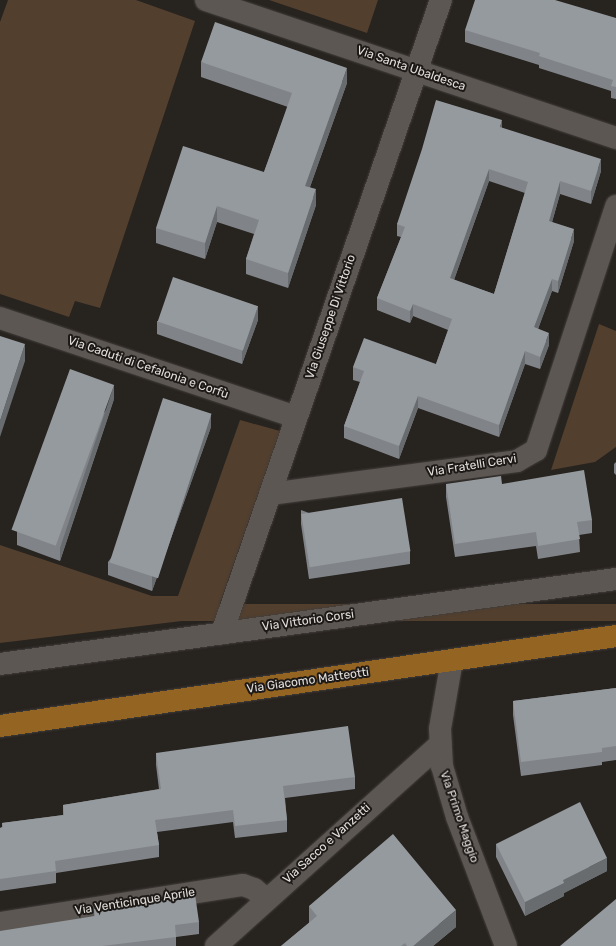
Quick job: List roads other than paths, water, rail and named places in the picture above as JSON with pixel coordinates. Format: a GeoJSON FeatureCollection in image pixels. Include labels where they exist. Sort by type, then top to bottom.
{"type":"FeatureCollection","features":[{"type":"Feature","properties":{"kind":"main road","name":"Via Giacomo Matteotti"},"geometry":{"type":"LineString","coordinates":[[0,726],[616,636]]}},
{"type":"Feature","properties":{"kind":"street","name":"Via Santa Ubaldesca"},"geometry":{"type":"LineString","coordinates":[[206,0],[616,138]]}},
{"type":"Feature","properties":{"kind":"street","name":"Via Giuseppe Di Vittorio"},"geometry":{"type":"LineString","coordinates":[[222,633],[441,0]]}},
{"type":"Feature","properties":{"kind":"street","name":"Via Fratelli Cervi"},"geometry":{"type":"LineString","coordinates":[[270,494],[517,462],[536,450],[616,206]]}},
{"type":"Feature","properties":{"kind":"street","name":"Via Caduti di Cefalonia e Corfù"},"geometry":{"type":"LineString","coordinates":[[0,318],[296,417]]}},
{"type":"Feature","properties":{"kind":"street","name":"Via Vittorio Corsi"},"geometry":{"type":"LineString","coordinates":[[0,664],[616,579]]}},
{"type":"Feature","properties":{"kind":"street","name":"Via Primo Maggio"},"geometry":{"type":"LineString","coordinates":[[452,660],[444,700],[440,744],[442,766],[450,794],[506,946]]}},
{"type":"Feature","properties":{"kind":"street","name":"Via Sacco e Vanzetti"},"geometry":{"type":"LineString","coordinates":[[216,946],[266,899],[440,744]]}},
{"type":"Feature","properties":{"kind":"street","name":"Via Venticinque Aprile"},"geometry":{"type":"LineString","coordinates":[[0,922],[243,885],[254,889],[266,899]]}}]}
